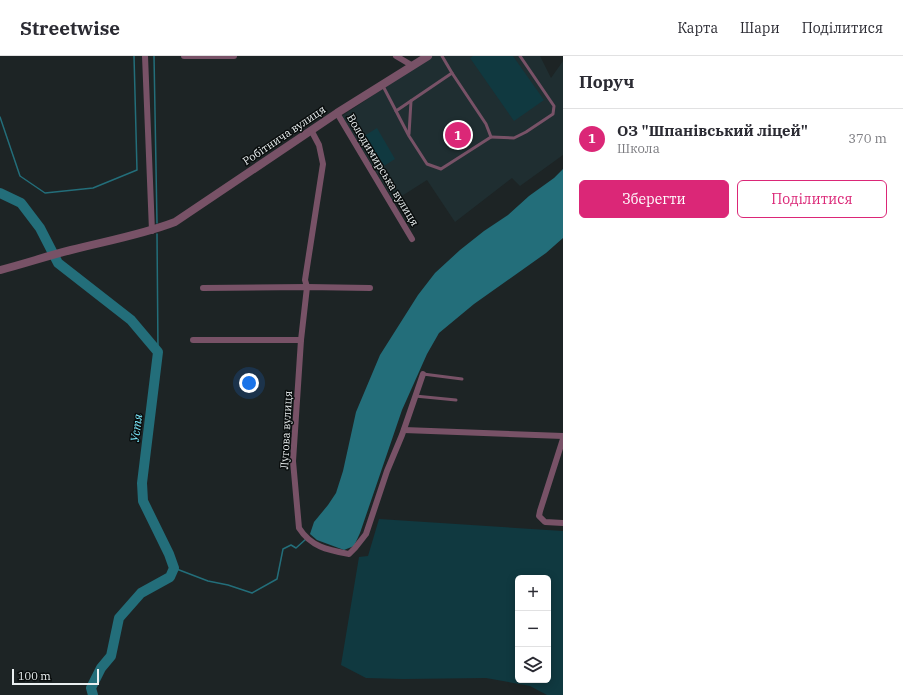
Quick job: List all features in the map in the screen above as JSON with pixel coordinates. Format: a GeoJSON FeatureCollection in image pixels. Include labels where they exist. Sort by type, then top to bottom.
{"type":"FeatureCollection","features":[{"type":"Feature","properties":{"kind":"street"},"geometry":{"type":"LineString","coordinates":[[145,56],[152,230]]}},
{"type":"Feature","properties":{"kind":"street"},"geometry":{"type":"LineString","coordinates":[[184,56],[234,56]]}},
{"type":"Feature","properties":{"kind":"street"},"geometry":{"type":"LineString","coordinates":[[396,56],[413,66]]}},
{"type":"Feature","properties":{"kind":"street","name":"Робітнича вулиця"},"geometry":{"type":"LineString","coordinates":[[0,270],[70,250],[152,230],[175,222],[311,130],[428,56]]}},
{"type":"Feature","properties":{"kind":"street","name":"Володимирська вулиця"},"geometry":{"type":"LineString","coordinates":[[337,113],[412,238]]}},
{"type":"Feature","properties":{"kind":"street","name":"Лугова вулиця"},"geometry":{"type":"LineString","coordinates":[[311,130],[320,145],[323,164],[305,280],[308,287],[301,340],[293,461],[299,528],[305,537],[314,544],[349,554],[366,534],[387,471],[404,430],[423,374]]}},
{"type":"Feature","properties":{"kind":"street"},"geometry":{"type":"LineString","coordinates":[[203,288],[370,288]]}},
{"type":"Feature","properties":{"kind":"street"},"geometry":{"type":"LineString","coordinates":[[193,340],[301,340]]}},
{"type":"Feature","properties":{"kind":"street"},"geometry":{"type":"LineString","coordinates":[[404,430],[563,438],[539,516],[545,522],[563,523]]}},
{"type":"Feature","properties":{"kind":"lane"},"geometry":{"type":"LineString","coordinates":[[442,56],[486,124],[491,137]]}},
{"type":"Feature","properties":{"kind":"lane"},"geometry":{"type":"LineString","coordinates":[[382,85],[409,136],[427,164],[442,170],[491,137],[514,138],[553,114],[554,106],[520,56]]}},
{"type":"Feature","properties":{"kind":"lane"},"geometry":{"type":"LineString","coordinates":[[396,111],[452,73]]}},
{"type":"Feature","properties":{"kind":"lane"},"geometry":{"type":"LineString","coordinates":[[409,136],[411,101]]}},
{"type":"Feature","properties":{"kind":"lane"},"geometry":{"type":"LineString","coordinates":[[423,374],[462,378]]}},
{"type":"Feature","properties":{"kind":"lane"},"geometry":{"type":"LineString","coordinates":[[415,396],[456,400]]}},
{"type":"Feature","properties":{"kind":"shaded area"},"geometry":{"type":"Polygon","coordinates":[[[432,56],[540,56],[551,78],[563,61],[563,155],[520,186],[512,178],[455,222],[427,180],[394,201],[342,116],[432,56]]]}},
{"type":"Feature","properties":{"kind":"shaded area"},"geometry":{"type":"Polygon","coordinates":[[[473,56],[513,56],[544,100],[514,121],[470,58],[473,56]]]}},
{"type":"Feature","properties":{"kind":"shaded area"},"geometry":{"type":"Polygon","coordinates":[[[377,128],[395,159],[379,169],[361,138],[377,128]]]}},
{"type":"Feature","properties":{"kind":"shaded area"},"geometry":{"type":"Polygon","coordinates":[[[563,169],[563,238],[546,253],[474,304],[439,333],[427,354],[402,410],[360,533],[354,546],[344,550],[317,540],[310,534],[314,522],[336,493],[343,471],[356,412],[380,355],[418,295],[435,273],[460,250],[484,231],[508,215],[563,169]]]}},
{"type":"Feature","properties":{"kind":"shaded area"},"geometry":{"type":"Polygon","coordinates":[[[379,519],[563,531],[563,695],[547,695],[530,686],[486,678],[366,678],[341,665],[359,557],[368,556],[379,519]]]}},
{"type":"Feature","properties":{"kind":"waterway"},"geometry":{"type":"LineString","coordinates":[[0,117],[20,176],[45,193],[93,188],[137,170],[134,56]]}},
{"type":"Feature","properties":{"kind":"waterway"},"geometry":{"type":"LineString","coordinates":[[154,56],[157,223]]}},
{"type":"Feature","properties":{"kind":"waterway","name":"Устя"},"geometry":{"type":"LineString","coordinates":[[0,193],[21,203],[40,228],[58,263],[131,320],[158,352],[142,483],[143,501],[169,554],[174,568],[170,577],[141,593],[119,618],[111,656],[101,668],[91,688],[93,695]]}},
{"type":"Feature","properties":{"kind":"waterway"},"geometry":{"type":"LineString","coordinates":[[157,234],[158,352]]}},
{"type":"Feature","properties":{"kind":"waterway"},"geometry":{"type":"LineString","coordinates":[[174,568],[208,581],[228,585],[252,593],[277,579],[283,549],[291,545],[296,548],[306,539]]}},
{"type":"Feature","properties":{"kind":"place","name":"ОЗ \"Шпанівський ліцей\""},"geometry":{"type":"Point","coordinates":[458,135]}}]}
